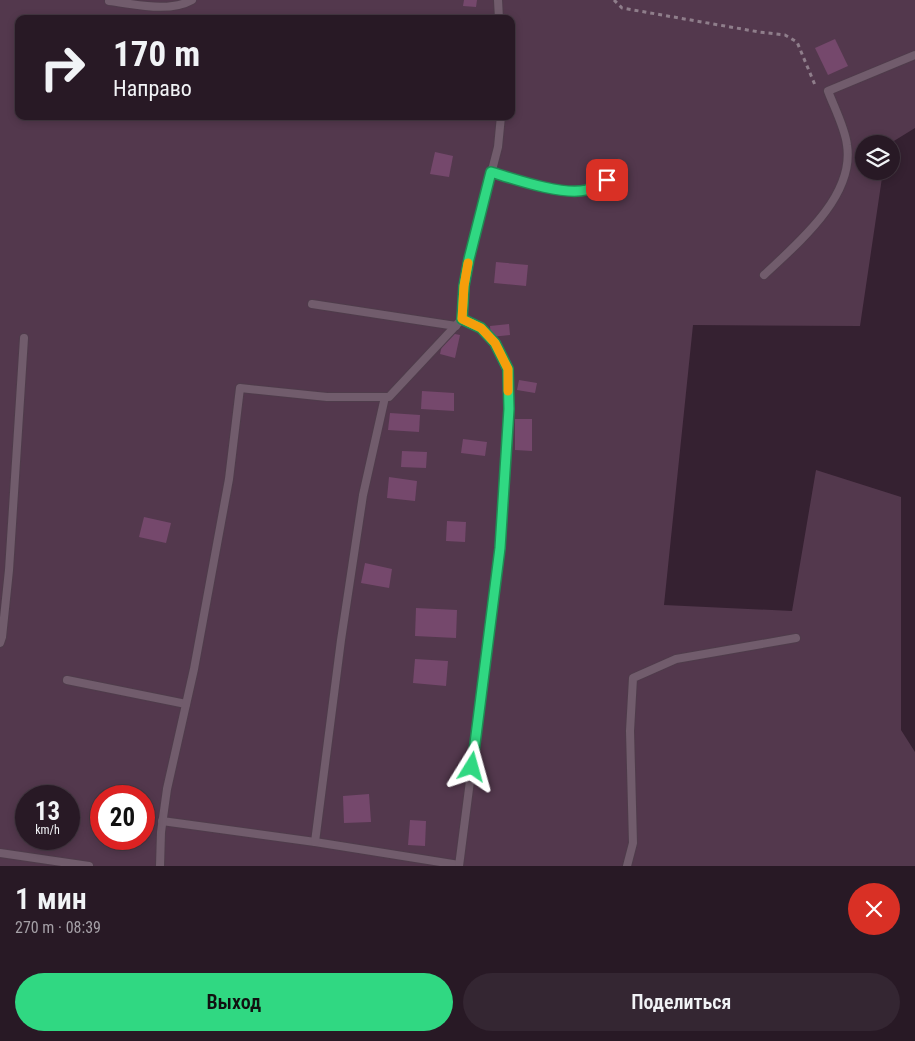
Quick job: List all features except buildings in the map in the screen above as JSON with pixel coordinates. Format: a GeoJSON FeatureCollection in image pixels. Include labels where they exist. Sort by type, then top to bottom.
{"type":"FeatureCollection","features":[{"type":"Feature","properties":{"kind":"lane"},"geometry":{"type":"LineString","coordinates":[[109,1],[161,6],[186,4],[192,0]]}},
{"type":"Feature","properties":{"kind":"lane"},"geometry":{"type":"LineString","coordinates":[[498,0],[499,15]]}},
{"type":"Feature","properties":{"kind":"lane"},"geometry":{"type":"LineString","coordinates":[[764,275],[794,246],[833,203],[844,182],[849,163],[847,143],[828,91],[915,55]]}},
{"type":"Feature","properties":{"kind":"lane"},"geometry":{"type":"LineString","coordinates":[[160,866],[162,821],[167,790],[186,704],[229,479],[240,388],[327,396],[389,397],[462,319],[464,286],[469,259],[498,147],[501,120]]}},
{"type":"Feature","properties":{"kind":"lane"},"geometry":{"type":"LineString","coordinates":[[491,172],[567,191],[585,190],[607,180],[619,163]]}},
{"type":"Feature","properties":{"kind":"lane"},"geometry":{"type":"LineString","coordinates":[[312,304],[456,326]]}},
{"type":"Feature","properties":{"kind":"lane"},"geometry":{"type":"LineString","coordinates":[[162,821],[315,842],[459,866],[500,548],[509,409],[508,369],[495,343],[481,328],[462,319]]}},
{"type":"Feature","properties":{"kind":"lane"},"geometry":{"type":"LineString","coordinates":[[0,643],[9,570],[24,338]]}},
{"type":"Feature","properties":{"kind":"lane"},"geometry":{"type":"LineString","coordinates":[[315,842],[341,640],[363,495],[385,397]]}},
{"type":"Feature","properties":{"kind":"lane"},"geometry":{"type":"LineString","coordinates":[[627,866],[633,843],[630,731],[633,678],[676,659],[796,638]]}},
{"type":"Feature","properties":{"kind":"lane"},"geometry":{"type":"LineString","coordinates":[[67,680],[186,704]]}},
{"type":"Feature","properties":{"kind":"lane"},"geometry":{"type":"LineString","coordinates":[[0,853],[89,866]]}},
{"type":"Feature","properties":{"kind":"path"},"geometry":{"type":"LineString","coordinates":[[614,0],[622,8],[784,35],[797,42],[815,85],[828,91]]}},
{"type":"Feature","properties":{"kind":"shaded area"},"geometry":{"type":"Polygon","coordinates":[[[0,0],[915,0],[915,128],[900,137],[900,135],[855,135],[855,180],[882,180],[860,326],[693,325],[664,605],[792,611],[816,470],[901,497],[901,730],[915,752],[915,866],[0,866],[0,0]]]}},
{"type":"Feature","properties":{"kind":"slow traffic"},"geometry":{"type":"LineString","coordinates":[[468,263],[464,286],[462,319],[481,328],[495,343],[508,369],[508,391]]}},
{"type":"Feature","properties":{"kind":"route"},"geometry":{"type":"LineString","coordinates":[[472,767],[500,548],[509,409],[508,369],[495,343],[481,328],[462,319],[464,286],[469,259],[491,172],[567,191],[585,190],[607,180]]}}]}
